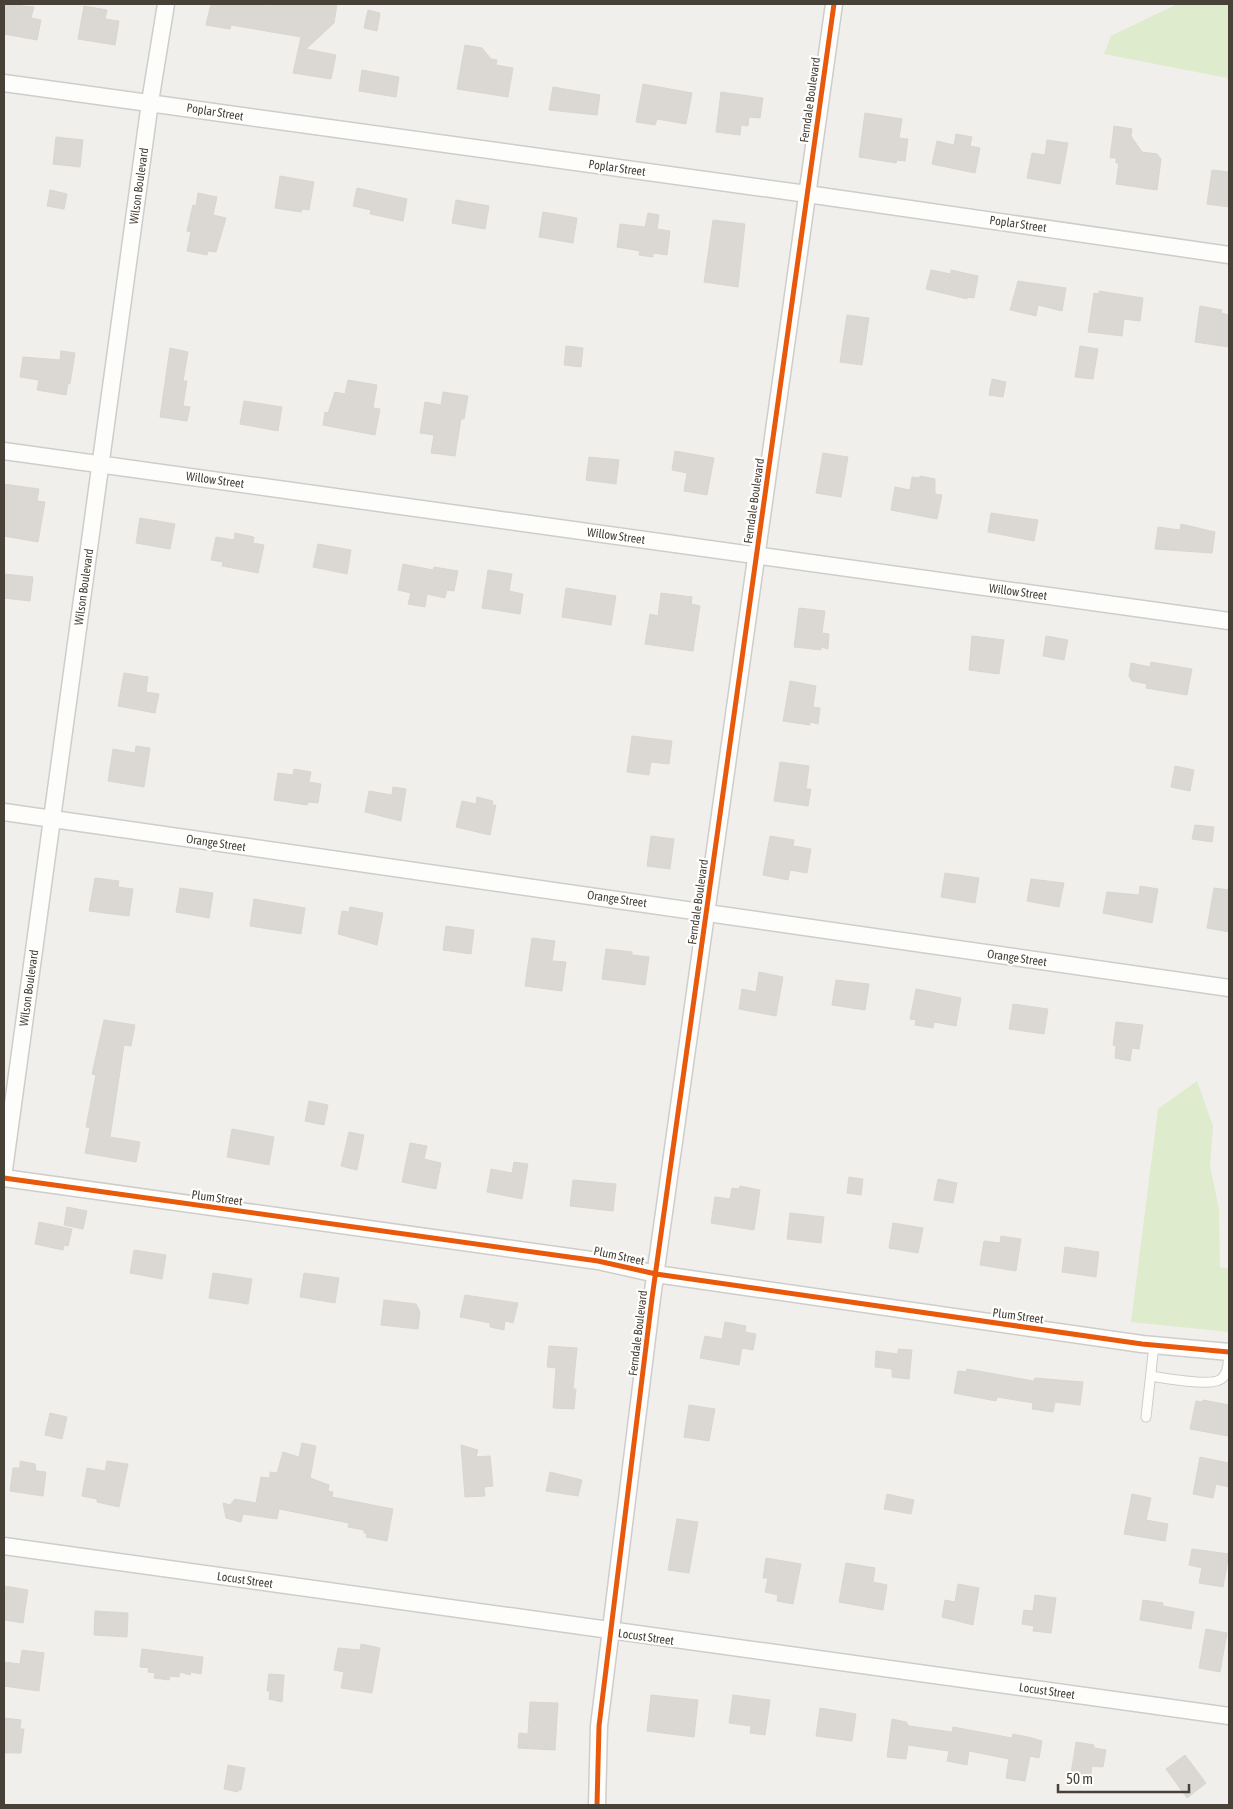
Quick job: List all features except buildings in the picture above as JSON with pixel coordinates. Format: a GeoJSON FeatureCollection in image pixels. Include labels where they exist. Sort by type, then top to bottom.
{"type":"FeatureCollection","features":[{"type":"Feature","properties":{"kind":"street","name":"Wilson Boulevard"},"geometry":{"type":"LineString","coordinates":[[4,1170],[150,102],[166,4]]}},
{"type":"Feature","properties":{"kind":"street","name":"Ferndale Boulevard"},"geometry":{"type":"LineString","coordinates":[[596,1805],[599,1726],[656,1274],[834,4]]}},
{"type":"Feature","properties":{"kind":"street","name":"Poplar Street"},"geometry":{"type":"LineString","coordinates":[[4,83],[807,194],[1229,255]]}},
{"type":"Feature","properties":{"kind":"street","name":"Willow Street"},"geometry":{"type":"LineString","coordinates":[[4,451],[1229,621]]}},
{"type":"Feature","properties":{"kind":"street","name":"Orange Street"},"geometry":{"type":"LineString","coordinates":[[4,812],[706,912],[1175,982],[1229,988]]}},
{"type":"Feature","properties":{"kind":"street","name":"Plum Street"},"geometry":{"type":"LineString","coordinates":[[4,1178],[598,1261],[656,1274],[1154,1345],[1229,1353]]}},
{"type":"Feature","properties":{"kind":"street","name":"Locust Street"},"geometry":{"type":"LineString","coordinates":[[4,1546],[611,1632],[1229,1716]]}},
{"type":"Feature","properties":{"kind":"lane"},"geometry":{"type":"LineString","coordinates":[[1146,1417],[1154,1345]]}},
{"type":"Feature","properties":{"kind":"lane"},"geometry":{"type":"LineString","coordinates":[[1151,1376],[1212,1382],[1222,1379],[1227,1371],[1229,1353]]}},
{"type":"Feature","properties":{"kind":"green space"},"geometry":{"type":"Polygon","coordinates":[[[1177,4],[1229,4],[1229,84],[1227,78],[1104,54],[1111,36],[1177,4]]]}},
{"type":"Feature","properties":{"kind":"green space"},"geometry":{"type":"Polygon","coordinates":[[[1197,1081],[1213,1126],[1210,1166],[1219,1209],[1220,1267],[1229,1269],[1229,1332],[1131,1322],[1158,1109],[1197,1081]]]}},
{"type":"Feature","properties":{"kind":"cycle path"},"geometry":{"type":"LineString","coordinates":[[597,1805],[599,1726],[652,1298],[834,4]]}},
{"type":"Feature","properties":{"kind":"cycle path"},"geometry":{"type":"LineString","coordinates":[[4,1178],[598,1261],[656,1274],[1142,1344],[1229,1352]]}}]}
